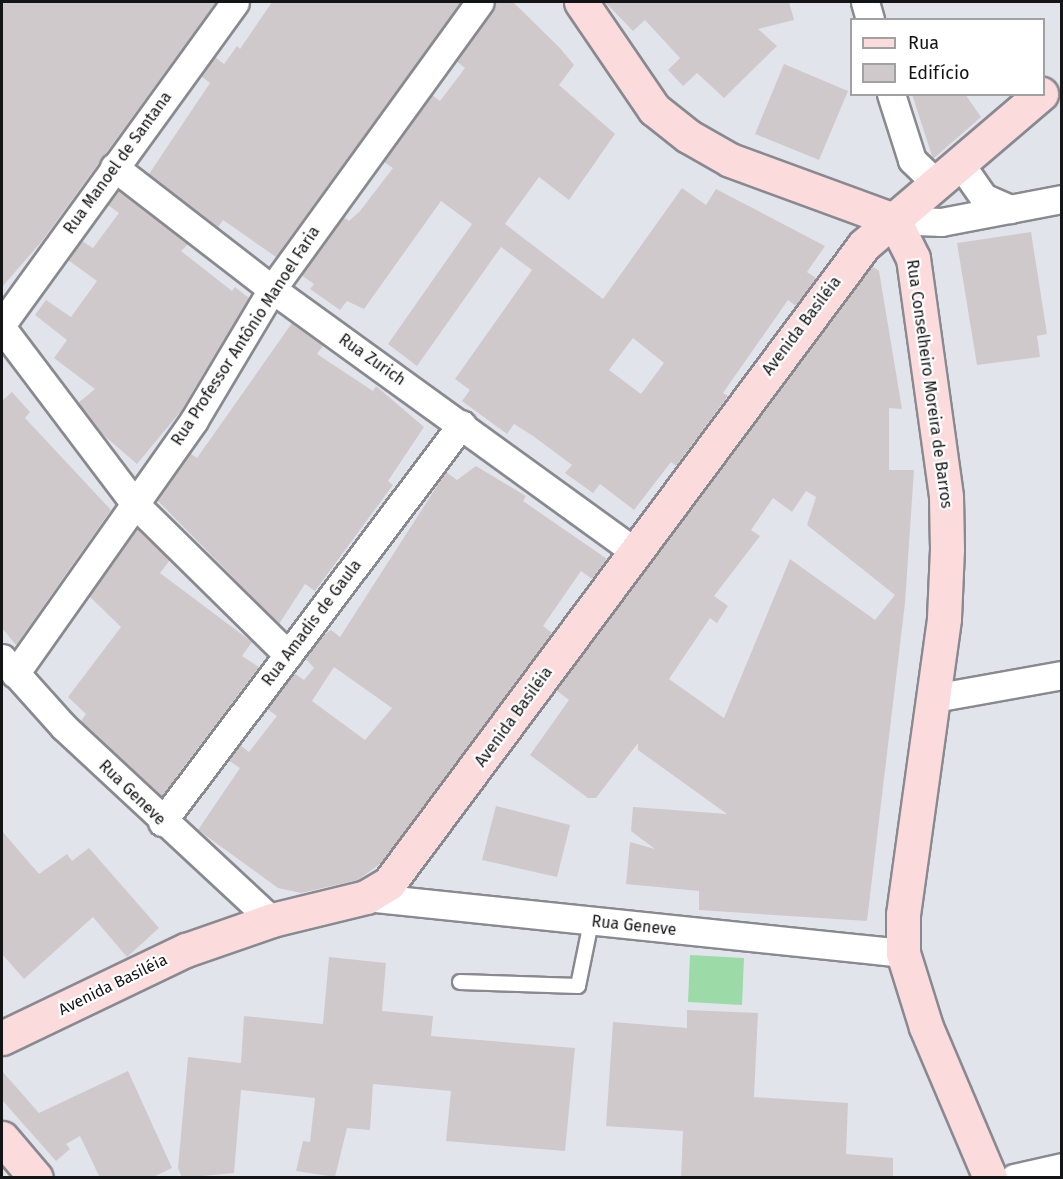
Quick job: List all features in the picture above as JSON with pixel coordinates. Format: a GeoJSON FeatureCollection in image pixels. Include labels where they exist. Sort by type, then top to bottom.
{"type":"FeatureCollection","features":[{"type":"Feature","properties":{"kind":"street","name":"Rua Manoel de Santana"},"geometry":{"type":"LineString","coordinates":[[2,326],[114,167],[235,2]]}},
{"type":"Feature","properties":{"kind":"street","name":"Rua Professor Antônio Manoel Faria"},"geometry":{"type":"LineString","coordinates":[[8,666],[135,504],[194,420],[272,289],[480,2]]}},
{"type":"Feature","properties":{"kind":"street"},"geometry":{"type":"LineString","coordinates":[[561,2],[600,36]]}},
{"type":"Feature","properties":{"kind":"street"},"geometry":{"type":"LineString","coordinates":[[580,2],[600,36],[654,109],[688,136],[730,160],[894,220],[941,222],[1062,199]]}},
{"type":"Feature","properties":{"kind":"street"},"geometry":{"type":"LineString","coordinates":[[865,2],[869,18]]}},
{"type":"Feature","properties":{"kind":"street","name":"Avenida Basiléia"},"geometry":{"type":"LineString","coordinates":[[1045,91],[1062,77]]}},
{"type":"Feature","properties":{"kind":"street"},"geometry":{"type":"LineString","coordinates":[[892,96],[912,160],[950,175],[983,197],[1010,209]]}},
{"type":"Feature","properties":{"kind":"street","name":"Avenida Basiléia"},"geometry":{"type":"LineString","coordinates":[[2,1038],[186,950],[272,920],[366,897],[406,866],[633,550],[864,245],[950,175],[1040,96]]}},
{"type":"Feature","properties":{"kind":"street","name":"Rua Zurich"},"geometry":{"type":"LineString","coordinates":[[114,167],[272,289],[462,424],[633,550]]}},
{"type":"Feature","properties":{"kind":"street","name":"Rua Conselheiro Moreira de Barros"},"geometry":{"type":"LineString","coordinates":[[894,220],[913,258],[946,497],[944,619],[903,914],[903,953],[926,1027],[990,1178]]}},
{"type":"Feature","properties":{"kind":"street"},"geometry":{"type":"LineString","coordinates":[[2,326],[135,504],[288,655]]}},
{"type":"Feature","properties":{"kind":"street","name":"Rua Amadis de Gaula"},"geometry":{"type":"LineString","coordinates":[[162,822],[462,424]]}},
{"type":"Feature","properties":{"kind":"street","name":"Rua Geneve"},"geometry":{"type":"LineString","coordinates":[[8,666],[162,822],[272,920]]}},
{"type":"Feature","properties":{"kind":"street"},"geometry":{"type":"LineString","coordinates":[[934,698],[1062,675]]}},
{"type":"Feature","properties":{"kind":"street","name":"Rua Geneve"},"geometry":{"type":"LineString","coordinates":[[366,897],[903,953]]}},
{"type":"Feature","properties":{"kind":"street"},"geometry":{"type":"LineString","coordinates":[[2,1138],[36,1178]]}},
{"type":"Feature","properties":{"kind":"street"},"geometry":{"type":"LineString","coordinates":[[1014,1178],[1062,1167]]}},
{"type":"Feature","properties":{"kind":"lane"},"geometry":{"type":"LineString","coordinates":[[460,982],[578,986],[591,922]]}},
{"type":"Feature","properties":{"kind":"green space"},"geometry":{"type":"Polygon","coordinates":[[[690,955],[744,958],[742,1005],[688,1002],[690,955]]]}},
{"type":"Feature","properties":{"kind":"building"},"geometry":{"type":"Polygon","coordinates":[[[2,2],[216,2],[42,241],[2,287],[2,2]]]}},
{"type":"Feature","properties":{"kind":"building"},"geometry":{"type":"Polygon","coordinates":[[[272,2],[461,2],[276,257],[223,220],[218,227],[149,174],[210,83],[201,76],[215,57],[224,64],[237,46],[240,49],[272,2]]]}},
{"type":"Feature","properties":{"kind":"building"},"geometry":{"type":"Polygon","coordinates":[[[495,2],[513,2],[574,65],[559,85],[615,134],[569,200],[539,177],[505,224],[603,299],[682,188],[706,205],[716,189],[825,246],[807,272],[816,278],[796,306],[788,300],[723,393],[728,396],[676,466],[671,462],[634,510],[600,484],[593,493],[565,473],[572,465],[533,436],[514,424],[507,434],[462,401],[470,390],[455,379],[532,270],[501,247],[417,366],[388,344],[472,224],[441,201],[364,309],[347,301],[340,310],[310,289],[314,284],[301,275],[343,217],[349,221],[360,211],[393,168],[384,162],[432,95],[440,101],[465,68],[456,61],[495,2]],[[633,338],[609,370],[641,394],[664,363],[633,338]]]}},
{"type":"Feature","properties":{"kind":"building"},"geometry":{"type":"Polygon","coordinates":[[[605,2],[789,2],[794,20],[758,29],[777,46],[724,98],[697,73],[683,86],[668,70],[680,58],[645,20],[633,31],[605,2]]]}},
{"type":"Feature","properties":{"kind":"building"},"geometry":{"type":"Polygon","coordinates":[[[784,64],[848,91],[819,160],[755,134],[784,64]]]}},
{"type":"Feature","properties":{"kind":"building"},"geometry":{"type":"Polygon","coordinates":[[[913,96],[966,96],[981,117],[933,159],[913,96]]]}},
{"type":"Feature","properties":{"kind":"building"},"geometry":{"type":"Polygon","coordinates":[[[118,190],[188,244],[181,251],[232,291],[235,287],[249,298],[181,411],[137,464],[101,433],[78,403],[95,389],[54,358],[67,340],[35,315],[46,300],[71,317],[97,281],[68,260],[82,241],[93,248],[119,213],[108,205],[118,190]]]}},
{"type":"Feature","properties":{"kind":"building"},"geometry":{"type":"Polygon","coordinates":[[[1031,232],[1047,334],[1037,336],[1040,357],[977,365],[957,243],[1031,232]]]}},
{"type":"Feature","properties":{"kind":"building"},"geometry":{"type":"Polygon","coordinates":[[[872,266],[879,271],[902,409],[889,408],[889,470],[914,470],[905,603],[867,921],[699,910],[699,891],[626,884],[630,842],[655,849],[631,831],[633,807],[727,814],[638,750],[638,743],[596,798],[588,798],[530,755],[569,700],[556,690],[872,266]],[[806,491],[792,512],[773,498],[751,530],[760,536],[714,596],[728,606],[717,623],[710,618],[669,679],[724,718],[790,559],[875,620],[895,595],[807,525],[816,497],[806,491]]]}},
{"type":"Feature","properties":{"kind":"building"},"geometry":{"type":"Polygon","coordinates":[[[292,323],[323,346],[317,354],[373,391],[376,386],[424,427],[388,481],[393,485],[315,591],[305,584],[279,624],[157,500],[190,453],[197,458],[292,323]]]}},
{"type":"Feature","properties":{"kind":"building"},"geometry":{"type":"Polygon","coordinates":[[[12,392],[30,412],[25,418],[111,510],[16,645],[2,628],[2,401],[12,392]]]}},
{"type":"Feature","properties":{"kind":"building"},"geometry":{"type":"Polygon","coordinates":[[[476,466],[526,496],[523,501],[607,559],[592,579],[581,571],[543,626],[552,633],[381,863],[358,880],[301,893],[278,888],[198,830],[240,768],[228,760],[240,745],[249,752],[277,716],[267,709],[294,673],[304,680],[314,668],[306,659],[321,637],[331,630],[340,637],[446,472],[457,480],[476,466]],[[334,667],[312,701],[365,740],[392,708],[334,667]]]}},
{"type":"Feature","properties":{"kind":"building"},"geometry":{"type":"Polygon","coordinates":[[[138,529],[170,560],[160,573],[252,642],[242,656],[259,667],[162,796],[81,721],[86,714],[68,697],[121,627],[89,596],[138,529]]]}},
{"type":"Feature","properties":{"kind":"building"},"geometry":{"type":"Polygon","coordinates":[[[496,806],[570,825],[557,877],[482,860],[496,806]]]}},
{"type":"Feature","properties":{"kind":"building"},"geometry":{"type":"Polygon","coordinates":[[[2,831],[39,874],[67,854],[72,861],[89,848],[159,928],[127,957],[93,917],[24,979],[2,954],[2,831]]]}},
{"type":"Feature","properties":{"kind":"building"},"geometry":{"type":"Polygon","coordinates":[[[329,957],[386,963],[382,1011],[433,1016],[431,1036],[575,1048],[565,1151],[446,1141],[451,1091],[373,1084],[370,1130],[347,1128],[335,1177],[296,1171],[303,1141],[310,1142],[315,1098],[241,1090],[234,1173],[182,1178],[178,1168],[188,1057],[241,1063],[244,1016],[323,1024],[329,957]]]}},
{"type":"Feature","properties":{"kind":"building"},"geometry":{"type":"Polygon","coordinates":[[[687,1010],[758,1013],[754,1097],[848,1103],[846,1154],[893,1158],[893,1178],[681,1178],[683,1131],[606,1126],[613,1022],[687,1028],[687,1010]]]}},
{"type":"Feature","properties":{"kind":"building"},"geometry":{"type":"Polygon","coordinates":[[[2,1071],[39,1113],[128,1071],[172,1168],[151,1178],[100,1178],[80,1136],[66,1144],[70,1149],[56,1161],[2,1100],[2,1071]]]}}]}
